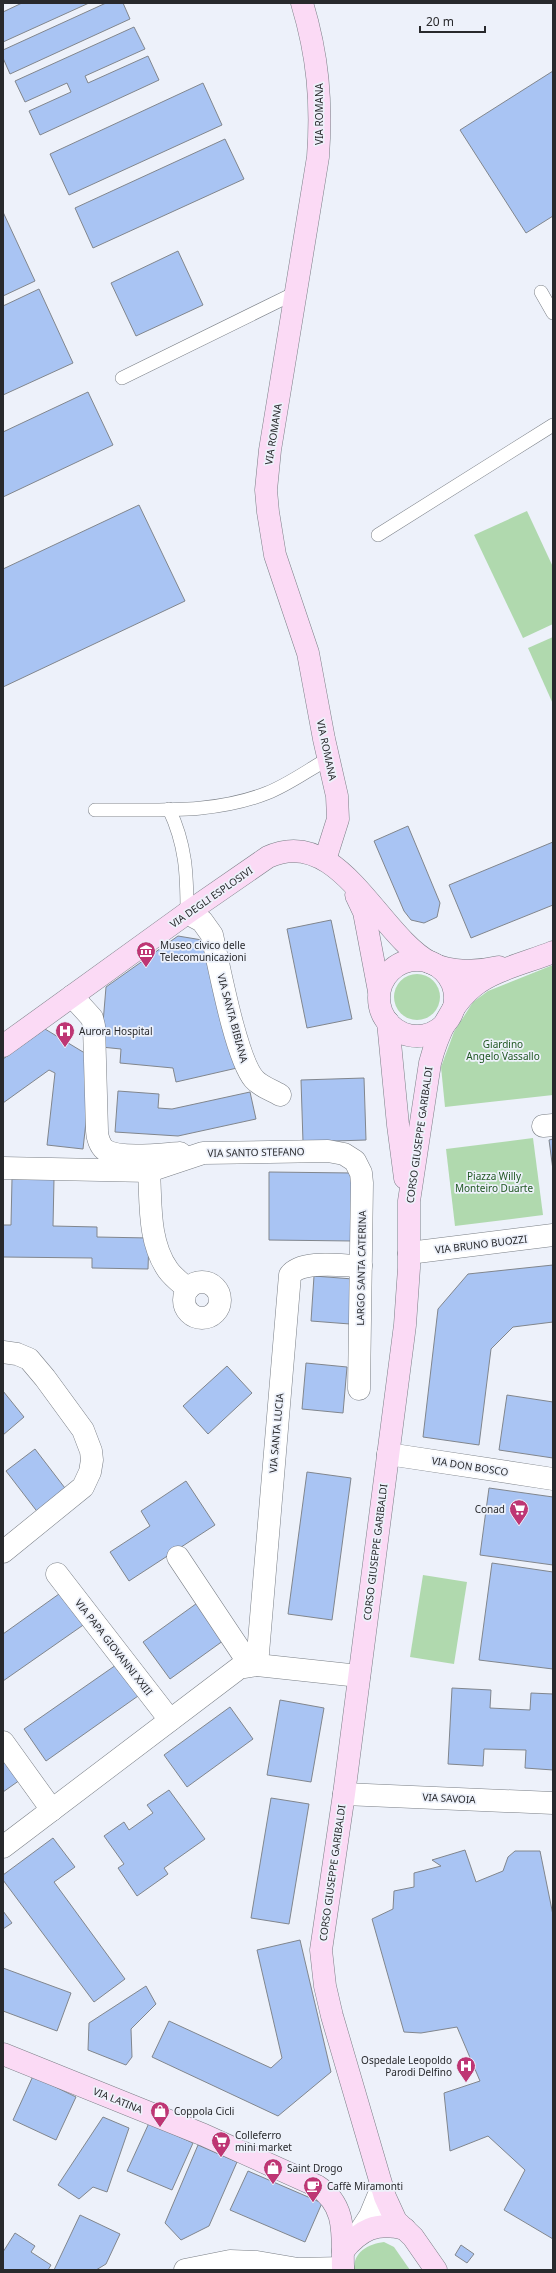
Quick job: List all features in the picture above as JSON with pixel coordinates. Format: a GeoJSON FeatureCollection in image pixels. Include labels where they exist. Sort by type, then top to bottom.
{"type":"FeatureCollection","features":[{"type":"Feature","properties":{"kind":"main road","name":"VIA ROMANA"},"geometry":{"type":"LineString","coordinates":[[302,3],[316,58],[320,96],[317,170],[270,450],[267,501],[271,535],[280,576],[308,653],[328,759],[337,796],[338,819],[325,860]]}},
{"type":"Feature","properties":{"kind":"main road","name":"VIA DEGLI ESPLOSIVI"},"geometry":{"type":"LineString","coordinates":[[3,1046],[186,913],[274,854],[283,852],[297,851],[325,860],[350,880],[398,937],[431,963]]}},
{"type":"Feature","properties":{"kind":"main road","name":"VIA DEGLI ESPLOSIVI"},"geometry":{"type":"LineString","coordinates":[[350,880],[364,912],[379,991]]}},
{"type":"Feature","properties":{"kind":"main road","name":"CORSO GIUSEPPE GARIBALDI"},"geometry":{"type":"LineString","coordinates":[[436,2270],[392,2214],[382,2187],[332,2016],[321,1961],[322,1940],[344,1794],[405,1325],[409,1253],[409,1201],[434,1045],[464,995],[474,986],[488,978],[553,952]]}},
{"type":"Feature","properties":{"kind":"main road"},"geometry":{"type":"LineString","coordinates":[[388,1022],[405,1034],[419,1036],[438,1029],[448,1020],[453,1009],[455,999],[453,988],[448,977],[441,969],[431,963],[415,960],[398,965],[383,981],[379,991],[381,1008],[388,1022],[398,1126],[409,1201]]}},
{"type":"Feature","properties":{"kind":"main road","name":"CORSO GIUSEPPE GARIBALDI"},"geometry":{"type":"LineString","coordinates":[[431,963],[459,970],[479,971],[532,960]]}},
{"type":"Feature","properties":{"kind":"main road","name":"VIA LATINA"},"geometry":{"type":"LineString","coordinates":[[3,2054],[204,2135],[317,2186],[330,2195],[338,2208],[347,2256]]}},
{"type":"Feature","properties":{"kind":"main road"},"geometry":{"type":"LineString","coordinates":[[347,2256],[371,2227],[380,2226],[405,2229]]}},
{"type":"Feature","properties":{"kind":"street","name":"VIA SANTA BIBIANA"},"geometry":{"type":"LineString","coordinates":[[186,913],[202,921],[212,935],[240,1047],[248,1069],[260,1084],[280,1095]]}},
{"type":"Feature","properties":{"kind":"street"},"geometry":{"type":"LineString","coordinates":[[72,996],[92,1018],[94,1026],[97,1137],[105,1150],[125,1155],[203,1153]]}},
{"type":"Feature","properties":{"kind":"street","name":"VIA SANTO STEFANO"},"geometry":{"type":"LineString","coordinates":[[3,1168],[149,1171],[203,1153],[328,1151],[344,1154]]}},
{"type":"Feature","properties":{"kind":"street","name":"LARGO SANTA CATERINA"},"geometry":{"type":"LineString","coordinates":[[344,1154],[355,1161],[361,1173],[359,1389]]}},
{"type":"Feature","properties":{"kind":"street"},"geometry":{"type":"LineString","coordinates":[[149,1171],[153,1226],[161,1256],[169,1271],[188,1289]]}},
{"type":"Feature","properties":{"kind":"street","name":"VIA BRUNO BUOZZI"},"geometry":{"type":"LineString","coordinates":[[409,1253],[553,1235]]}},
{"type":"Feature","properties":{"kind":"street","name":"VIA SANTA LUCIA"},"geometry":{"type":"LineString","coordinates":[[253,1664],[290,1275],[299,1267],[361,1266]]}},
{"type":"Feature","properties":{"kind":"street"},"geometry":{"type":"LineString","coordinates":[[3,1352],[17,1354],[29,1359],[46,1378],[83,1430],[91,1451],[92,1460],[90,1472],[83,1487],[3,1552]]}},
{"type":"Feature","properties":{"kind":"street","name":"VIA DON BOSCO"},"geometry":{"type":"LineString","coordinates":[[388,1454],[553,1479]]}},
{"type":"Feature","properties":{"kind":"street"},"geometry":{"type":"LineString","coordinates":[[178,1557],[253,1664]]}},
{"type":"Feature","properties":{"kind":"street","name":"VIA PAPA GIOVANNI XXIII"},"geometry":{"type":"LineString","coordinates":[[57,1574],[170,1720]]}},
{"type":"Feature","properties":{"kind":"street"},"geometry":{"type":"LineString","coordinates":[[3,1847],[234,1671],[253,1664],[359,1676]]}},
{"type":"Feature","properties":{"kind":"street"},"geometry":{"type":"LineString","coordinates":[[3,1742],[52,1810]]}},
{"type":"Feature","properties":{"kind":"street","name":"VIA SAVOIA"},"geometry":{"type":"LineString","coordinates":[[344,1794],[553,1803]]}},
{"type":"Feature","properties":{"kind":"street"},"geometry":{"type":"LineString","coordinates":[[185,2270],[230,2261],[257,2262],[298,2269],[347,2256],[370,2216],[382,2187]]}},
{"type":"Feature","properties":{"kind":"lane"},"geometry":{"type":"LineString","coordinates":[[122,378],[297,292]]}},
{"type":"Feature","properties":{"kind":"lane"},"geometry":{"type":"LineString","coordinates":[[541,292],[553,313]]}},
{"type":"Feature","properties":{"kind":"lane"},"geometry":{"type":"LineString","coordinates":[[378,535],[553,425]]}},
{"type":"Feature","properties":{"kind":"lane"},"geometry":{"type":"LineString","coordinates":[[95,810],[217,807],[255,797],[278,788],[328,759]]}},
{"type":"Feature","properties":{"kind":"lane"},"geometry":{"type":"LineString","coordinates":[[169,809],[176,824],[185,855],[186,913]]}},
{"type":"Feature","properties":{"kind":"green space"},"geometry":{"type":"Polygon","coordinates":[[[527,511],[553,567],[553,624],[523,638],[474,535],[527,511]]]}},
{"type":"Feature","properties":{"kind":"green space"},"geometry":{"type":"Polygon","coordinates":[[[553,637],[553,704],[528,648],[553,637]]]}},
{"type":"Feature","properties":{"kind":"green space","name":"Giardino Angelo Vassallo"},"geometry":{"type":"Polygon","coordinates":[[[553,965],[553,1095],[445,1107],[441,1067],[454,1032],[473,1002],[488,991],[553,965]]]}},
{"type":"Feature","properties":{"kind":"green space"},"geometry":{"type":"Polygon","coordinates":[[[422,974],[426,975],[436,984],[439,988],[439,1006],[430,1016],[422,1020],[412,1020],[404,1016],[395,1006],[394,992],[398,984],[408,975],[422,974]]]}},
{"type":"Feature","properties":{"kind":"green space","name":"Piazza Willy Monteiro Duarte"},"geometry":{"type":"Polygon","coordinates":[[[533,1138],[543,1215],[455,1226],[446,1149],[533,1138]]]}},
{"type":"Feature","properties":{"kind":"green space"},"geometry":{"type":"Polygon","coordinates":[[[423,1575],[467,1582],[454,1664],[410,1657],[423,1575]]]}},
{"type":"Feature","properties":{"kind":"green space"},"geometry":{"type":"Polygon","coordinates":[[[384,2242],[394,2247],[410,2270],[354,2270],[356,2258],[363,2250],[372,2245],[384,2242]]]}},
{"type":"Feature","properties":{"kind":"building"},"geometry":{"type":"Polygon","coordinates":[[[22,3],[89,3],[3,42],[3,12],[22,3]]]}},
{"type":"Feature","properties":{"kind":"building"},"geometry":{"type":"Polygon","coordinates":[[[106,3],[123,3],[130,19],[10,74],[3,58],[3,50],[106,3]]]}},
{"type":"Feature","properties":{"kind":"building"},"geometry":{"type":"Polygon","coordinates":[[[134,27],[145,49],[85,76],[88,83],[148,56],[159,80],[40,135],[29,111],[71,92],[67,83],[25,102],[15,81],[134,27]]]}},
{"type":"Feature","properties":{"kind":"building"},"geometry":{"type":"Polygon","coordinates":[[[553,71],[553,216],[526,233],[460,130],[553,71]]]}},
{"type":"Feature","properties":{"kind":"building"},"geometry":{"type":"Polygon","coordinates":[[[203,83],[222,125],[69,195],[50,154],[203,83]]]}},
{"type":"Feature","properties":{"kind":"building"},"geometry":{"type":"Polygon","coordinates":[[[225,139],[244,179],[93,248],[75,208],[225,139]]]}},
{"type":"Feature","properties":{"kind":"building"},"geometry":{"type":"Polygon","coordinates":[[[3,212],[35,281],[3,296],[3,212]]]}},
{"type":"Feature","properties":{"kind":"building"},"geometry":{"type":"Polygon","coordinates":[[[178,251],[203,305],[136,336],[111,283],[178,251]]]}},
{"type":"Feature","properties":{"kind":"building"},"geometry":{"type":"Polygon","coordinates":[[[39,289],[73,363],[3,395],[3,306],[39,289]]]}},
{"type":"Feature","properties":{"kind":"building"},"geometry":{"type":"Polygon","coordinates":[[[88,392],[113,445],[3,497],[3,432],[88,392]]]}},
{"type":"Feature","properties":{"kind":"building"},"geometry":{"type":"Polygon","coordinates":[[[139,505],[185,601],[3,687],[3,569],[139,505]]]}},
{"type":"Feature","properties":{"kind":"building"},"geometry":{"type":"Polygon","coordinates":[[[408,826],[440,903],[437,917],[424,923],[411,920],[404,911],[374,841],[408,826]]]}},
{"type":"Feature","properties":{"kind":"building"},"geometry":{"type":"Polygon","coordinates":[[[553,842],[553,905],[471,938],[449,885],[553,842]]]}},
{"type":"Feature","properties":{"kind":"building"},"geometry":{"type":"Polygon","coordinates":[[[331,920],[352,1019],[307,1028],[287,929],[331,920]]]}},
{"type":"Feature","properties":{"kind":"building"},"geometry":{"type":"Polygon","coordinates":[[[178,936],[208,941],[237,1068],[176,1082],[173,1068],[120,1063],[121,1049],[101,1047],[106,987],[178,936]]]}},
{"type":"Feature","properties":{"kind":"building"},"geometry":{"type":"Polygon","coordinates":[[[45,1029],[93,1058],[83,1149],[47,1145],[55,1073],[49,1070],[3,1103],[3,1059],[45,1029]]]}},
{"type":"Feature","properties":{"kind":"building"},"geometry":{"type":"Polygon","coordinates":[[[364,1078],[366,1140],[303,1142],[301,1080],[364,1078]]]}},
{"type":"Feature","properties":{"kind":"building"},"geometry":{"type":"Polygon","coordinates":[[[118,1091],[159,1094],[158,1108],[172,1109],[250,1092],[256,1119],[178,1136],[115,1132],[118,1091]]]}},
{"type":"Feature","properties":{"kind":"building"},"geometry":{"type":"Polygon","coordinates":[[[553,1139],[553,1170],[549,1140],[553,1139]]]}},
{"type":"Feature","properties":{"kind":"building"},"geometry":{"type":"Polygon","coordinates":[[[269,1172],[353,1173],[353,1241],[269,1240],[269,1172]]]}},
{"type":"Feature","properties":{"kind":"building"},"geometry":{"type":"Polygon","coordinates":[[[12,1179],[54,1179],[53,1226],[97,1227],[97,1237],[149,1238],[148,1269],[92,1268],[92,1258],[3,1257],[3,1225],[11,1225],[12,1179]]]}},
{"type":"Feature","properties":{"kind":"building"},"geometry":{"type":"Polygon","coordinates":[[[553,1265],[553,1322],[513,1327],[491,1349],[479,1445],[423,1437],[438,1309],[468,1274],[553,1265]]]}},
{"type":"Feature","properties":{"kind":"building"},"geometry":{"type":"Polygon","coordinates":[[[314,1276],[353,1279],[350,1324],[311,1321],[314,1276]]]}},
{"type":"Feature","properties":{"kind":"building"},"geometry":{"type":"Polygon","coordinates":[[[306,1363],[347,1367],[343,1413],[302,1409],[306,1363]]]}},
{"type":"Feature","properties":{"kind":"building"},"geometry":{"type":"Polygon","coordinates":[[[227,1366],[252,1393],[208,1434],[183,1406],[227,1366]]]}},
{"type":"Feature","properties":{"kind":"building"},"geometry":{"type":"Polygon","coordinates":[[[3,1391],[24,1417],[3,1435],[3,1391]]]}},
{"type":"Feature","properties":{"kind":"building"},"geometry":{"type":"Polygon","coordinates":[[[507,1395],[553,1402],[553,1458],[499,1450],[507,1395]]]}},
{"type":"Feature","properties":{"kind":"building"},"geometry":{"type":"Polygon","coordinates":[[[35,1449],[68,1492],[39,1514],[6,1471],[35,1449]]]}},
{"type":"Feature","properties":{"kind":"building"},"geometry":{"type":"Polygon","coordinates":[[[307,1472],[351,1478],[332,1620],[288,1614],[307,1472]]]}},
{"type":"Feature","properties":{"kind":"building"},"geometry":{"type":"Polygon","coordinates":[[[186,1481],[215,1525],[129,1581],[110,1552],[150,1526],[141,1511],[186,1481]]]}},
{"type":"Feature","properties":{"kind":"building","name":"Conad"},"geometry":{"type":"Polygon","coordinates":[[[489,1488],[553,1497],[553,1565],[480,1555],[489,1488]]]}},
{"type":"Feature","properties":{"kind":"building"},"geometry":{"type":"Polygon","coordinates":[[[492,1563],[553,1572],[553,1669],[479,1660],[492,1563]]]}},
{"type":"Feature","properties":{"kind":"building"},"geometry":{"type":"Polygon","coordinates":[[[66,1589],[89,1621],[3,1681],[3,1634],[66,1589]]]}},
{"type":"Feature","properties":{"kind":"building"},"geometry":{"type":"Polygon","coordinates":[[[200,1601],[227,1638],[170,1679],[143,1642],[200,1601]]]}},
{"type":"Feature","properties":{"kind":"building"},"geometry":{"type":"Polygon","coordinates":[[[116,1665],[138,1696],[46,1761],[24,1729],[116,1665]]]}},
{"type":"Feature","properties":{"kind":"building"},"geometry":{"type":"Polygon","coordinates":[[[452,1688],[491,1690],[490,1708],[530,1710],[531,1693],[553,1694],[553,1770],[525,1768],[526,1750],[484,1749],[483,1766],[448,1764],[452,1688]]]}},
{"type":"Feature","properties":{"kind":"building"},"geometry":{"type":"Polygon","coordinates":[[[280,1700],[324,1708],[311,1782],[267,1775],[280,1700]]]}},
{"type":"Feature","properties":{"kind":"building"},"geometry":{"type":"Polygon","coordinates":[[[230,1707],[253,1739],[187,1787],[164,1755],[230,1707]]]}},
{"type":"Feature","properties":{"kind":"building"},"geometry":{"type":"Polygon","coordinates":[[[3,1755],[20,1780],[3,1792],[3,1755]]]}},
{"type":"Feature","properties":{"kind":"building"},"geometry":{"type":"Polygon","coordinates":[[[169,1790],[205,1839],[164,1868],[168,1874],[137,1896],[118,1868],[124,1864],[104,1836],[124,1822],[129,1830],[153,1813],[147,1805],[169,1790]]]}},
{"type":"Feature","properties":{"kind":"building"},"geometry":{"type":"Polygon","coordinates":[[[271,1798],[309,1804],[289,1924],[251,1918],[271,1798]]]}},
{"type":"Feature","properties":{"kind":"building"},"geometry":{"type":"Polygon","coordinates":[[[53,1838],[75,1867],[54,1882],[125,1979],[94,2002],[3,1880],[3,1875],[53,1838]]]}},
{"type":"Feature","properties":{"kind":"building"},"geometry":{"type":"Polygon","coordinates":[[[465,1850],[476,1882],[503,1871],[508,1857],[515,1851],[540,1851],[553,1915],[553,2239],[504,2210],[525,2170],[488,2136],[450,2151],[444,2093],[480,2081],[457,2027],[421,2033],[404,2032],[372,1919],[393,1909],[394,1891],[414,1887],[414,1873],[441,1866],[432,1860],[465,1850]]]}},
{"type":"Feature","properties":{"kind":"building"},"geometry":{"type":"Polygon","coordinates":[[[3,1911],[12,1923],[3,1929],[3,1911]]]}},
{"type":"Feature","properties":{"kind":"building"},"geometry":{"type":"Polygon","coordinates":[[[300,1940],[331,2072],[278,2116],[152,2057],[169,2021],[271,2068],[282,2058],[257,1950],[300,1940]]]}},
{"type":"Feature","properties":{"kind":"building"},"geometry":{"type":"Polygon","coordinates":[[[3,1968],[71,1993],[57,2031],[3,2011],[3,1968]]]}},
{"type":"Feature","properties":{"kind":"building"},"geometry":{"type":"Polygon","coordinates":[[[146,1986],[156,2004],[131,2029],[132,2057],[126,2065],[88,2050],[89,2023],[146,1986]]]}},
{"type":"Feature","properties":{"kind":"building"},"geometry":{"type":"Polygon","coordinates":[[[33,2076],[76,2097],[56,2140],[13,2120],[33,2076]]]}},
{"type":"Feature","properties":{"kind":"building"},"geometry":{"type":"Polygon","coordinates":[[[103,2117],[129,2128],[107,2192],[93,2187],[79,2199],[58,2185],[103,2117]]]}},
{"type":"Feature","properties":{"kind":"building"},"geometry":{"type":"Polygon","coordinates":[[[149,2123],[193,2143],[172,2190],[127,2171],[149,2123]]]}},
{"type":"Feature","properties":{"kind":"building"},"geometry":{"type":"Polygon","coordinates":[[[198,2145],[237,2162],[209,2226],[181,2240],[165,2223],[198,2145]]]}},
{"type":"Feature","properties":{"kind":"building"},"geometry":{"type":"Polygon","coordinates":[[[248,2171],[322,2203],[305,2242],[230,2210],[248,2171]]]}},
{"type":"Feature","properties":{"kind":"building"},"geometry":{"type":"Polygon","coordinates":[[[80,2215],[120,2234],[106,2264],[96,2270],[54,2270],[80,2215]]]}},
{"type":"Feature","properties":{"kind":"building"},"geometry":{"type":"Polygon","coordinates":[[[15,2233],[35,2246],[31,2252],[51,2265],[48,2270],[3,2270],[3,2252],[15,2233]]]}},
{"type":"Feature","properties":{"kind":"building"},"geometry":{"type":"Polygon","coordinates":[[[461,2245],[474,2254],[467,2263],[455,2255],[461,2245]]]}},
{"type":"Feature","properties":{"kind":"place","name":"Museo civico delle Telecomunicazioni"},"geometry":{"type":"Point","coordinates":[146,968]}},
{"type":"Feature","properties":{"kind":"place","name":"Aurora Hospital"},"geometry":{"type":"Point","coordinates":[65,1048]}},
{"type":"Feature","properties":{"kind":"place","name":"Conad"},"geometry":{"type":"Point","coordinates":[519,1526]}},
{"type":"Feature","properties":{"kind":"place","name":"Ospedale Leopoldo Parodi Delfino"},"geometry":{"type":"Point","coordinates":[466,2083]}},
{"type":"Feature","properties":{"kind":"place","name":"Coppola Cicli"},"geometry":{"type":"Point","coordinates":[160,2128]}},
{"type":"Feature","properties":{"kind":"place","name":"Colleferro mini market"},"geometry":{"type":"Point","coordinates":[221,2158]}},
{"type":"Feature","properties":{"kind":"place","name":"Saint Drogo"},"geometry":{"type":"Point","coordinates":[273,2185]}},
{"type":"Feature","properties":{"kind":"place","name":"Caffè Miramonti"},"geometry":{"type":"Point","coordinates":[313,2203]}}]}
